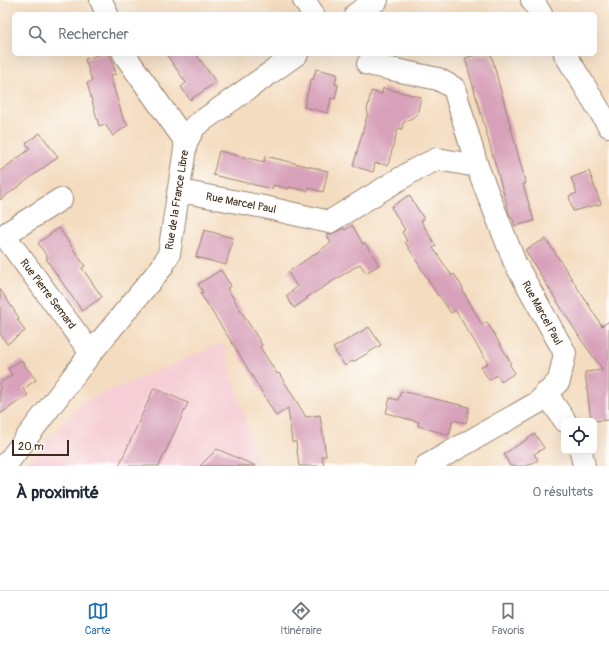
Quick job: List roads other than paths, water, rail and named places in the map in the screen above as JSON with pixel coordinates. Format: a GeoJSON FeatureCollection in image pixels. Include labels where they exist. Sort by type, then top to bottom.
{"type":"FeatureCollection","features":[{"type":"Feature","properties":{"kind":"street"},"geometry":{"type":"LineString","coordinates":[[101,0],[106,12]]}},
{"type":"Feature","properties":{"kind":"street"},"geometry":{"type":"LineString","coordinates":[[304,0],[312,12]]}},
{"type":"Feature","properties":{"kind":"street"},"geometry":{"type":"LineString","coordinates":[[359,12],[377,0]]}},
{"type":"Feature","properties":{"kind":"street"},"geometry":{"type":"LineString","coordinates":[[125,56],[186,142]]}},
{"type":"Feature","properties":{"kind":"street","name":"Rue de la France Libre"},"geometry":{"type":"LineString","coordinates":[[5,466],[91,353],[162,267],[169,254],[186,142],[195,126],[294,56]]}},
{"type":"Feature","properties":{"kind":"street"},"geometry":{"type":"LineString","coordinates":[[566,56],[609,126]]}},
{"type":"Feature","properties":{"kind":"street","name":"Rue Marcel Paul"},"geometry":{"type":"LineString","coordinates":[[368,64],[438,79],[454,88],[477,166],[515,263],[565,353],[559,381],[537,403],[426,466]]}},
{"type":"Feature","properties":{"kind":"street","name":"Rue Marcel Paul"},"geometry":{"type":"LineString","coordinates":[[178,194],[191,193],[264,207],[329,222],[416,169],[437,159],[477,166]]}},
{"type":"Feature","properties":{"kind":"street","name":"Rue Pierre Semard"},"geometry":{"type":"LineString","coordinates":[[60,199],[2,236],[91,353]]}},
{"type":"Feature","properties":{"kind":"street"},"geometry":{"type":"LineString","coordinates":[[546,393],[563,418]]}},
{"type":"Feature","properties":{"kind":"street"},"geometry":{"type":"LineString","coordinates":[[582,454],[584,466]]}}]}
